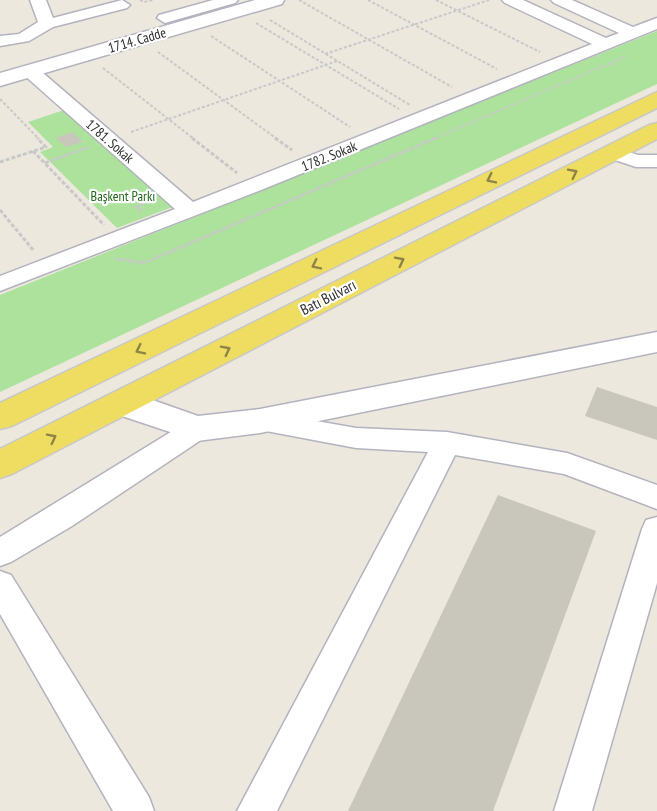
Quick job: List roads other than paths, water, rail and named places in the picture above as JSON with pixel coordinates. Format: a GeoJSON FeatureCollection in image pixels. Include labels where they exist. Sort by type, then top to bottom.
{"type":"FeatureCollection","features":[{"type":"Feature","properties":{"kind":"main road"},"geometry":{"type":"LineString","coordinates":[[0,417],[657,99]]}},
{"type":"Feature","properties":{"kind":"main road","name":"Batı Bulvarı"},"geometry":{"type":"LineString","coordinates":[[0,465],[657,130]]}},
{"type":"Feature","properties":{"kind":"street"},"geometry":{"type":"LineString","coordinates":[[38,0],[47,24]]}},
{"type":"Feature","properties":{"kind":"street","name":"1714. Cadde"},"geometry":{"type":"LineString","coordinates":[[0,80],[193,24],[238,6],[275,0]]}},
{"type":"Feature","properties":{"kind":"street"},"geometry":{"type":"LineString","coordinates":[[510,0],[606,44]]}},
{"type":"Feature","properties":{"kind":"street"},"geometry":{"type":"LineString","coordinates":[[559,0],[633,33]]}},
{"type":"Feature","properties":{"kind":"street"},"geometry":{"type":"LineString","coordinates":[[0,41],[23,38],[47,24],[122,5]]}},
{"type":"Feature","properties":{"kind":"street"},"geometry":{"type":"LineString","coordinates":[[165,18],[238,6]]}},
{"type":"Feature","properties":{"kind":"street","name":"1782. Sokak"},"geometry":{"type":"LineString","coordinates":[[0,284],[310,164],[657,23]]}},
{"type":"Feature","properties":{"kind":"street","name":"1781. Sokak"},"geometry":{"type":"LineString","coordinates":[[30,71],[101,143],[190,211]]}},
{"type":"Feature","properties":{"kind":"street"},"geometry":{"type":"LineString","coordinates":[[613,153],[636,161],[657,161]]}},
{"type":"Feature","properties":{"kind":"street"},"geometry":{"type":"LineString","coordinates":[[124,402],[131,407],[197,429],[260,421],[657,342]]}},
{"type":"Feature","properties":{"kind":"street"},"geometry":{"type":"LineString","coordinates":[[260,421],[356,438],[447,443],[567,464],[657,497]]}},
{"type":"Feature","properties":{"kind":"street"},"geometry":{"type":"LineString","coordinates":[[0,553],[71,511],[197,429]]}},
{"type":"Feature","properties":{"kind":"street"},"geometry":{"type":"LineString","coordinates":[[256,811],[447,443]]}},
{"type":"Feature","properties":{"kind":"street"},"geometry":{"type":"LineString","coordinates":[[573,811],[657,528]]}},
{"type":"Feature","properties":{"kind":"street"},"geometry":{"type":"LineString","coordinates":[[0,585],[135,811]]}},
{"type":"Feature","properties":{"kind":"park label","name":"Başkent Parkı"},"geometry":{"type":"Point","coordinates":[123,196]}}]}
